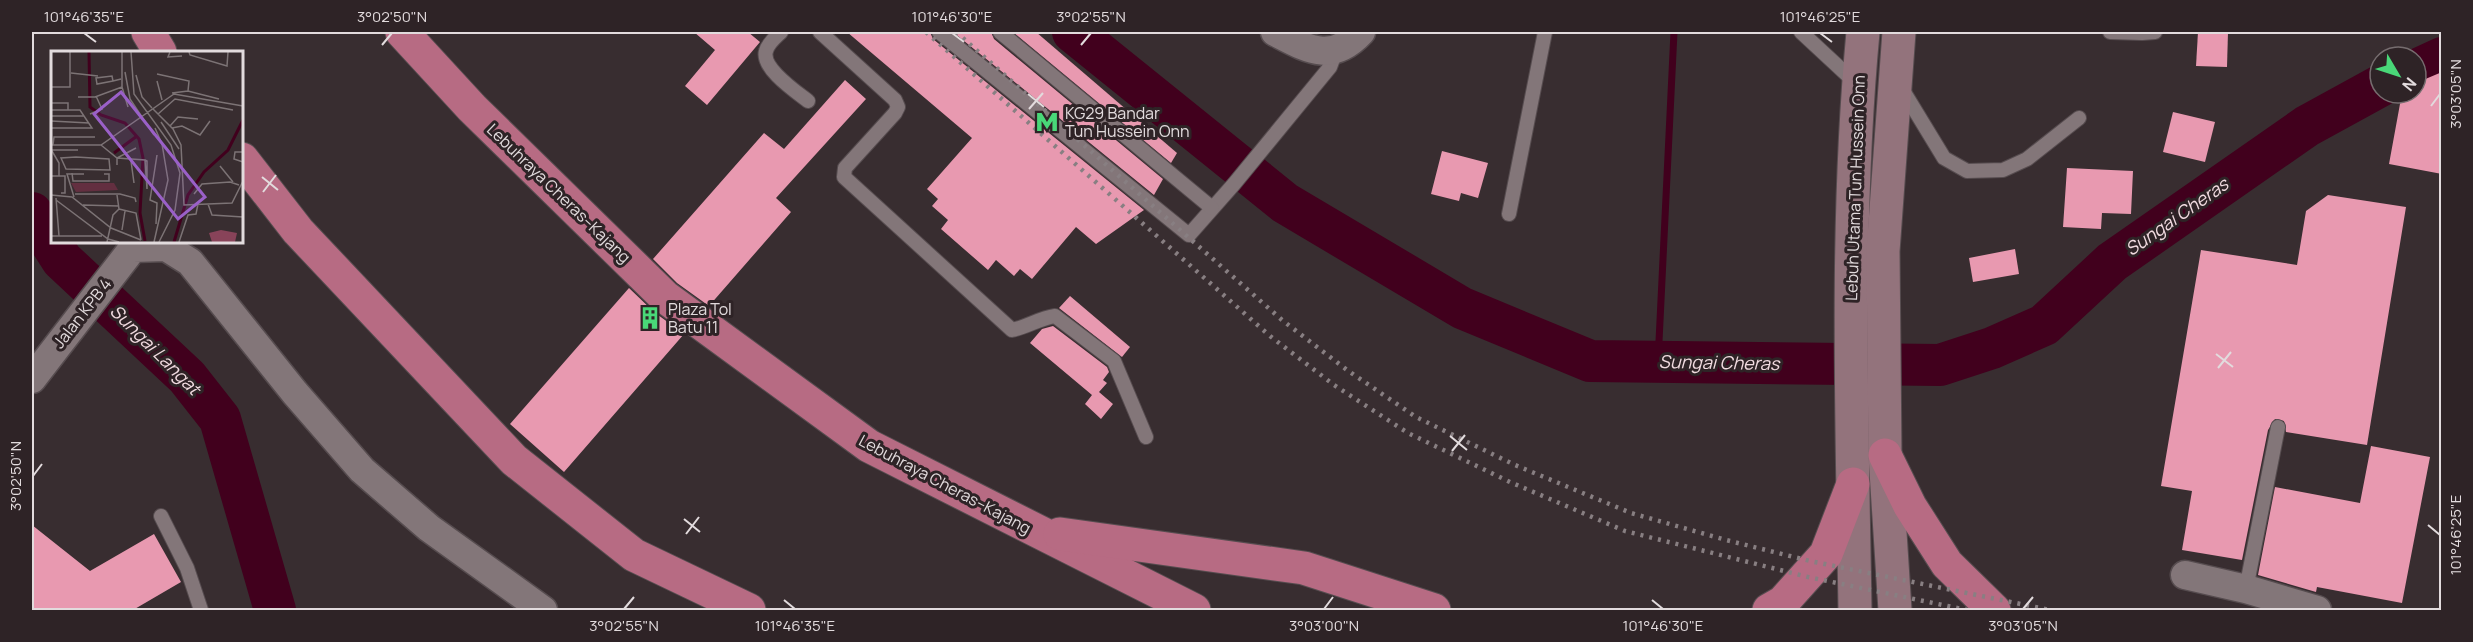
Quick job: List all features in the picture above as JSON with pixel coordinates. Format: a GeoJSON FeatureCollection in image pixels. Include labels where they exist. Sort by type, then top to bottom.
{"type":"FeatureCollection","features":[{"type":"Feature","properties":{"kind":"highway"},"geometry":{"type":"LineString","coordinates":[[148,32],[159,51]]}},
{"type":"Feature","properties":{"kind":"highway","name":"Lebuhraya Cheras–Kajang"},"geometry":{"type":"LineString","coordinates":[[402,32],[472,108],[665,297],[868,446],[1194,610]]}},
{"type":"Feature","properties":{"kind":"highway"},"geometry":{"type":"LineString","coordinates":[[243,160],[298,231],[514,460],[634,555],[696,610]]}},
{"type":"Feature","properties":{"kind":"highway"},"geometry":{"type":"LineString","coordinates":[[1885,455],[1910,506],[1947,564],[1994,610]]}},
{"type":"Feature","properties":{"kind":"highway"},"geometry":{"type":"LineString","coordinates":[[1769,610],[1783,602],[1826,554],[1853,484]]}},
{"type":"Feature","properties":{"kind":"highway"},"geometry":{"type":"LineString","coordinates":[[1031,530],[1304,568],[1434,610]]}},
{"type":"Feature","properties":{"kind":"highway"},"geometry":{"type":"LineString","coordinates":[[634,555],[749,610]]}},
{"type":"Feature","properties":{"kind":"main road","name":"Lebuh Utama Tun Hussein Onn"},"geometry":{"type":"LineString","coordinates":[[1855,610],[1849,285],[1858,85],[1863,32]]}},
{"type":"Feature","properties":{"kind":"main road","name":"Lebuh Utama Tun Hussein Onn"},"geometry":{"type":"LineString","coordinates":[[1895,610],[1885,455],[1883,251],[1899,32]]}},
{"type":"Feature","properties":{"kind":"street"},"geometry":{"type":"LineString","coordinates":[[1275,32],[1311,50],[1336,51],[1361,32]]}},
{"type":"Feature","properties":{"kind":"street","name":"Jalan KPB 4"},"geometry":{"type":"LineString","coordinates":[[32,379],[133,248],[166,247],[190,262],[295,393],[362,470],[429,528],[543,610]]}},
{"type":"Feature","properties":{"kind":"street"},"geometry":{"type":"LineString","coordinates":[[2185,575],[2246,589],[2317,610]]}},
{"type":"Feature","properties":{"kind":"lane"},"geometry":{"type":"LineString","coordinates":[[781,32],[767,47],[765,52],[767,63],[808,101]]}},
{"type":"Feature","properties":{"kind":"lane"},"geometry":{"type":"LineString","coordinates":[[820,32],[895,100],[898,106],[845,168],[844,177],[1012,330],[1029,326],[1045,317],[1055,316],[1104,352],[1114,361],[1146,437]]}},
{"type":"Feature","properties":{"kind":"lane"},"geometry":{"type":"LineString","coordinates":[[939,32],[1188,234],[1274,137],[1330,67],[1336,51]]}},
{"type":"Feature","properties":{"kind":"lane"},"geometry":{"type":"LineString","coordinates":[[1000,32],[1212,208]]}},
{"type":"Feature","properties":{"kind":"lane"},"geometry":{"type":"LineString","coordinates":[[1509,214],[1545,32]]}},
{"type":"Feature","properties":{"kind":"lane"},"geometry":{"type":"LineString","coordinates":[[1801,32],[1858,85]]}},
{"type":"Feature","properties":{"kind":"lane"},"geometry":{"type":"LineString","coordinates":[[2110,32],[2155,32]]}},
{"type":"Feature","properties":{"kind":"lane"},"geometry":{"type":"LineString","coordinates":[[1896,80],[1944,158],[1967,171],[2003,171],[2027,159],[2079,118]]}},
{"type":"Feature","properties":{"kind":"lane"},"geometry":{"type":"LineString","coordinates":[[2246,589],[2278,426]]}},
{"type":"Feature","properties":{"kind":"lane"},"geometry":{"type":"LineString","coordinates":[[161,516],[187,568],[201,610]]}},
{"type":"Feature","properties":{"kind":"building"},"geometry":{"type":"Polygon","coordinates":[[[694,32],[748,32],[760,42],[707,105],[685,86],[715,50],[694,32]]]}},
{"type":"Feature","properties":{"kind":"building"},"geometry":{"type":"Polygon","coordinates":[[[847,32],[930,32],[933,39],[1144,210],[1096,244],[1076,227],[1032,279],[1020,269],[1014,276],[996,260],[988,270],[941,229],[948,220],[932,206],[938,199],[927,189],[972,138],[847,32]]]}},
{"type":"Feature","properties":{"kind":"building"},"geometry":{"type":"Polygon","coordinates":[[[953,32],[991,32],[994,39],[1163,179],[1154,195],[953,32]]]}},
{"type":"Feature","properties":{"kind":"building"},"geometry":{"type":"Polygon","coordinates":[[[1013,32],[1036,32],[1177,153],[1171,163],[1013,32]]]}},
{"type":"Feature","properties":{"kind":"building"},"geometry":{"type":"Polygon","coordinates":[[[2198,32],[2228,32],[2227,67],[2196,66],[2198,32]]]}},
{"type":"Feature","properties":{"kind":"building"},"geometry":{"type":"Polygon","coordinates":[[[2442,72],[2442,174],[2389,164],[2400,105],[2428,105],[2428,78],[2442,72]]]}},
{"type":"Feature","properties":{"kind":"building"},"geometry":{"type":"Polygon","coordinates":[[[845,80],[866,99],[776,198],[791,212],[709,306],[677,283],[653,259],[764,133],[784,149],[845,80]]]}},
{"type":"Feature","properties":{"kind":"building"},"geometry":{"type":"Polygon","coordinates":[[[2173,112],[2215,122],[2205,162],[2163,152],[2173,112]]]}},
{"type":"Feature","properties":{"kind":"building"},"geometry":{"type":"Polygon","coordinates":[[[1442,151],[1488,163],[1478,198],[1461,193],[1459,201],[1431,194],[1442,151]]]}},
{"type":"Feature","properties":{"kind":"building"},"geometry":{"type":"Polygon","coordinates":[[[2067,168],[2133,171],[2131,214],[2102,213],[2101,229],[2063,227],[2067,168]]]}},
{"type":"Feature","properties":{"kind":"building"},"geometry":{"type":"Polygon","coordinates":[[[2328,195],[2406,207],[2367,445],[2286,432],[2284,421],[2275,419],[2268,430],[2242,560],[2182,550],[2192,491],[2161,486],[2201,250],[2297,265],[2306,211],[2328,195]]]}},
{"type":"Feature","properties":{"kind":"building"},"geometry":{"type":"Polygon","coordinates":[[[2015,249],[2019,274],[1973,282],[1969,258],[2015,249]]]}},
{"type":"Feature","properties":{"kind":"building"},"geometry":{"type":"Polygon","coordinates":[[[629,288],[654,312],[684,334],[564,472],[510,424],[629,288]]]}},
{"type":"Feature","properties":{"kind":"building"},"geometry":{"type":"Polygon","coordinates":[[[1070,296],[1130,347],[1122,357],[1059,308],[1070,296]]]}},
{"type":"Feature","properties":{"kind":"building"},"geometry":{"type":"Polygon","coordinates":[[[1053,326],[1107,367],[1109,372],[1103,380],[1107,383],[1099,392],[1113,404],[1101,419],[1085,404],[1092,395],[1030,343],[1042,329],[1053,326]]]}},
{"type":"Feature","properties":{"kind":"building"},"geometry":{"type":"Polygon","coordinates":[[[2371,446],[2430,457],[2402,603],[2317,587],[2316,592],[2258,575],[2275,487],[2360,503],[2371,446]]]}},
{"type":"Feature","properties":{"kind":"building"},"geometry":{"type":"Polygon","coordinates":[[[32,525],[90,571],[154,534],[181,582],[133,610],[32,610],[32,525]]]}},
{"type":"Feature","properties":{"kind":"waterway","name":"Sungai Cheras"},"geometry":{"type":"LineString","coordinates":[[1073,32],[1285,203],[1462,308],[1590,361],[1940,365],[1992,348],[2044,325],[2112,262],[2307,126],[2368,93]]}},
{"type":"Feature","properties":{"kind":"waterway"},"geometry":{"type":"LineString","coordinates":[[1658,362],[1674,32]]}},
{"type":"Feature","properties":{"kind":"waterway","name":"Sungai Cheras"},"geometry":{"type":"LineString","coordinates":[[2428,64],[2442,58]]}},
{"type":"Feature","properties":{"kind":"waterway","name":"Sungai Langat"},"geometry":{"type":"LineString","coordinates":[[32,213],[51,243]]}},
{"type":"Feature","properties":{"kind":"waterway","name":"Sungai Langat"},"geometry":{"type":"LineString","coordinates":[[51,243],[62,260],[187,377],[220,419],[275,610]]}},
{"type":"Feature","properties":{"kind":"railway"},"geometry":{"type":"LineString","coordinates":[[926,32],[1270,336],[1334,385],[1408,433],[1510,482],[1625,531],[1808,577],[1967,610]]}},
{"type":"Feature","properties":{"kind":"railway"},"geometry":{"type":"LineString","coordinates":[[956,32],[1282,320],[1347,370],[1416,417],[1515,465],[1631,513],[1810,561],[2050,610]]}},
{"type":"Feature","properties":{"kind":"place","name":"KG29 Bandar Tun Hussein Onn"},"geometry":{"type":"Point","coordinates":[1047,122]}},
{"type":"Feature","properties":{"kind":"place","name":"Plaza Tol Batu 11"},"geometry":{"type":"Point","coordinates":[650,318]}}]}
